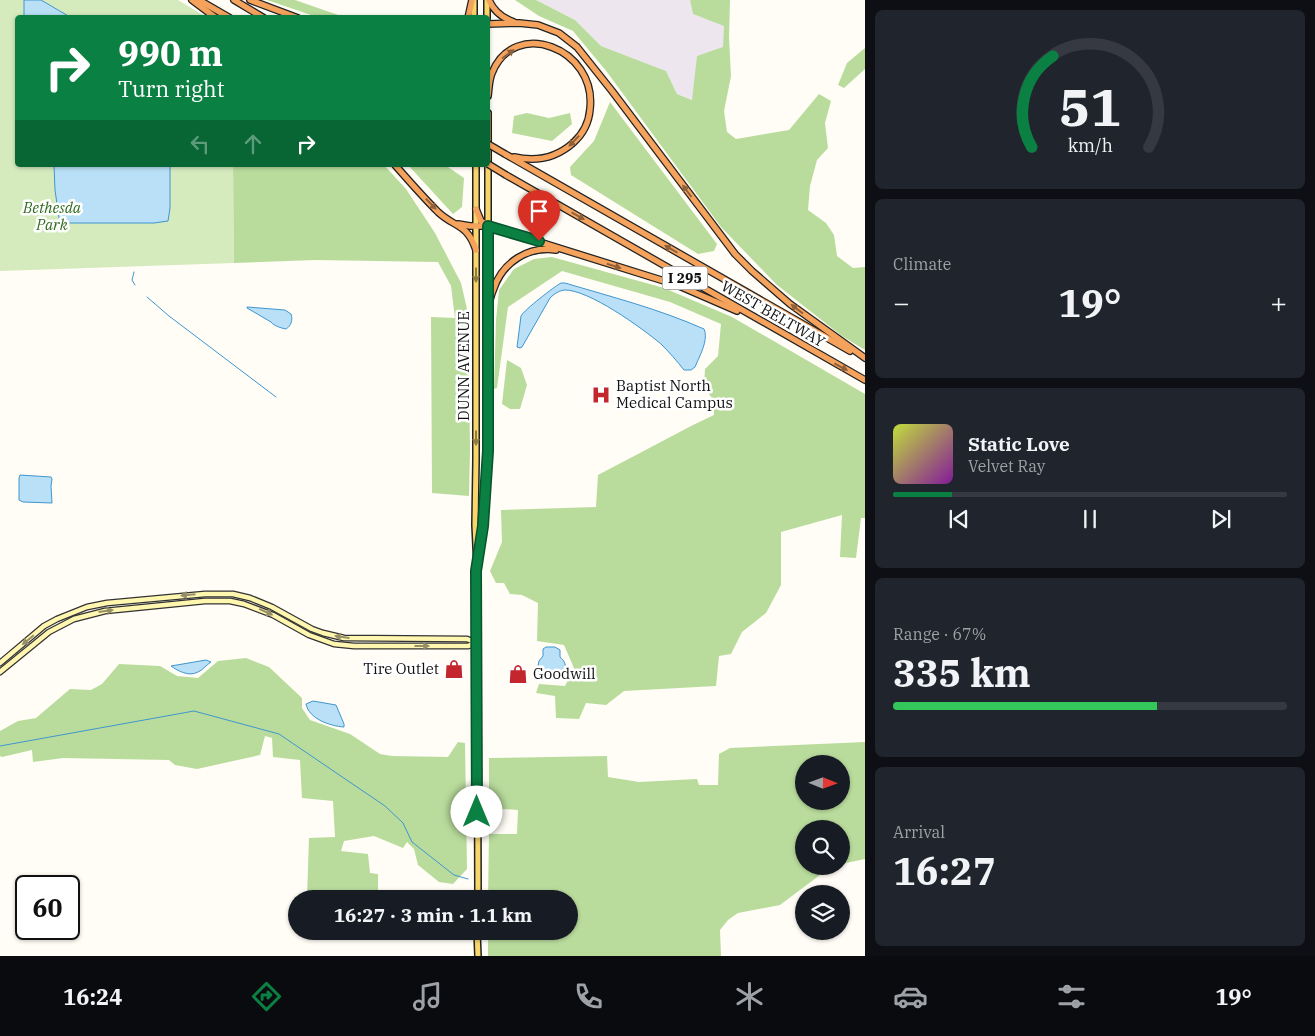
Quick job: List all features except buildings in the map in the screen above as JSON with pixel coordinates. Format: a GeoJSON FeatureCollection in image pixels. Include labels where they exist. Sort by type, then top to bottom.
{"type":"FeatureCollection","features":[{"type":"Feature","properties":{"kind":"highway"},"geometry":{"type":"LineString","coordinates":[[192,0],[212,15]]}},
{"type":"Feature","properties":{"kind":"highway"},"geometry":{"type":"LineString","coordinates":[[199,0],[225,15]]}},
{"type":"Feature","properties":{"kind":"highway"},"geometry":{"type":"LineString","coordinates":[[234,0],[259,15]]}},
{"type":"Feature","properties":{"kind":"highway"},"geometry":{"type":"LineString","coordinates":[[250,0],[290,15]]}},
{"type":"Feature","properties":{"kind":"highway"},"geometry":{"type":"LineString","coordinates":[[469,15],[473,0]]}},
{"type":"Feature","properties":{"kind":"highway"},"geometry":{"type":"LineString","coordinates":[[488,0],[498,14],[508,20],[519,23]]}},
{"type":"Feature","properties":{"kind":"highway"},"geometry":{"type":"LineString","coordinates":[[490,24],[519,23],[538,25],[550,29],[577,47],[735,254],[790,304],[865,358]]}},
{"type":"Feature","properties":{"kind":"highway"},"geometry":{"type":"LineString","coordinates":[[490,84],[492,73],[501,59],[513,49],[526,45],[546,45],[564,53],[580,67],[588,83],[591,96],[588,119],[580,135],[567,148],[552,156],[541,159],[523,159],[506,155]]}},
{"type":"Feature","properties":{"kind":"highway","name":"WEST BELTWAY"},"geometry":{"type":"LineString","coordinates":[[490,145],[865,358]]}},
{"type":"Feature","properties":{"kind":"highway","name":"WEST BELTWAY"},"geometry":{"type":"LineString","coordinates":[[490,165],[865,380]]}},
{"type":"Feature","properties":{"kind":"highway"},"geometry":{"type":"LineString","coordinates":[[397,167],[439,213],[464,229],[470,236],[476,250]]}},
{"type":"Feature","properties":{"kind":"highway"},"geometry":{"type":"LineString","coordinates":[[476,209],[481,221],[488,226]]}},
{"type":"Feature","properties":{"kind":"highway"},"geometry":{"type":"LineString","coordinates":[[456,224],[488,226],[677,286],[719,303],[784,334]]}},
{"type":"Feature","properties":{"kind":"highway"},"geometry":{"type":"LineString","coordinates":[[488,311],[493,288],[502,272],[512,261],[538,250],[551,249],[568,252]]}},
{"type":"Feature","properties":{"kind":"main road"},"geometry":{"type":"LineString","coordinates":[[473,0],[474,15]]}},
{"type":"Feature","properties":{"kind":"main road"},"geometry":{"type":"LineString","coordinates":[[487,15],[488,0]]}},
{"type":"Feature","properties":{"kind":"main road","name":"DUNN AVENUE"},"geometry":{"type":"LineString","coordinates":[[476,167],[475,525],[477,567],[478,890]]}},
{"type":"Feature","properties":{"kind":"main road","name":"DUNN AVENUE"},"geometry":{"type":"LineString","coordinates":[[477,567],[487,478],[488,167]]}},
{"type":"Feature","properties":{"kind":"main road"},"geometry":{"type":"LineString","coordinates":[[478,940],[478,956]]}},
{"type":"Feature","properties":{"kind":"street"},"geometry":{"type":"LineString","coordinates":[[476,420],[488,420]]}},
{"type":"Feature","properties":{"kind":"street"},"geometry":{"type":"LineString","coordinates":[[0,663],[44,626],[87,607],[107,603],[205,594],[233,594],[250,598],[272,606],[304,625],[322,633],[344,638],[467,639],[477,643]]}},
{"type":"Feature","properties":{"kind":"street"},"geometry":{"type":"LineString","coordinates":[[0,672],[49,632],[74,619],[105,611],[206,601],[230,601],[244,604],[268,613],[316,639],[334,644],[468,646],[477,643]]}},
{"type":"Feature","properties":{"kind":"street"},"geometry":{"type":"LineString","coordinates":[[370,639],[370,646]]}},
{"type":"Feature","properties":{"kind":"shaded area"},"geometry":{"type":"Polygon","coordinates":[[[536,0],[690,0],[693,14],[724,25],[724,47],[693,100],[677,94],[666,71],[601,46],[575,20],[536,0]]]}},
{"type":"Feature","properties":{"kind":"green space","name":"Bethesda Park"},"geometry":{"type":"Polygon","coordinates":[[[0,0],[178,0],[203,15],[15,15],[15,167],[233,167],[234,263],[0,271],[0,0]]]}},
{"type":"Feature","properties":{"kind":"green space"},"geometry":{"type":"Polygon","coordinates":[[[267,0],[295,0],[338,15],[311,15],[267,0]]]}},
{"type":"Feature","properties":{"kind":"green space"},"geometry":{"type":"Polygon","coordinates":[[[515,0],[536,0],[575,20],[601,46],[666,71],[677,94],[692,100],[697,56],[723,47],[724,26],[693,14],[690,0],[730,0],[731,76],[724,111],[727,132],[736,139],[789,130],[819,94],[831,101],[825,123],[828,148],[817,160],[810,186],[808,210],[826,223],[834,235],[837,256],[853,268],[865,267],[865,350],[842,336],[777,285],[721,227],[607,72],[573,31],[539,16],[515,0]]]}},
{"type":"Feature","properties":{"kind":"green space"},"geometry":{"type":"Polygon","coordinates":[[[865,48],[865,69],[844,88],[838,85],[847,63],[865,48]]]}},
{"type":"Feature","properties":{"kind":"green space"},"geometry":{"type":"Polygon","coordinates":[[[610,102],[717,244],[714,251],[698,254],[571,175],[570,167],[594,141],[610,102]]]}},
{"type":"Feature","properties":{"kind":"green space"},"geometry":{"type":"Polygon","coordinates":[[[527,113],[549,118],[570,113],[572,124],[552,141],[512,133],[514,116],[527,113]]]}},
{"type":"Feature","properties":{"kind":"green space"},"geometry":{"type":"Polygon","coordinates":[[[233,167],[386,167],[406,189],[435,233],[461,283],[468,313],[469,496],[432,493],[431,317],[455,318],[451,286],[438,262],[315,260],[234,263],[233,167]]]}},
{"type":"Feature","properties":{"kind":"green space"},"geometry":{"type":"Polygon","coordinates":[[[410,167],[448,167],[464,178],[462,207],[453,214],[410,167]]]}},
{"type":"Feature","properties":{"kind":"green space"},"geometry":{"type":"Polygon","coordinates":[[[552,257],[664,288],[732,317],[865,394],[865,518],[861,518],[856,558],[840,557],[842,515],[781,532],[781,585],[766,613],[742,632],[731,654],[719,656],[716,686],[624,691],[606,705],[586,703],[579,719],[556,718],[555,696],[536,693],[539,684],[565,686],[574,668],[564,645],[537,641],[538,603],[522,595],[510,594],[504,583],[496,583],[490,571],[502,542],[501,510],[596,507],[598,475],[714,415],[714,401],[704,387],[705,369],[718,356],[721,324],[670,302],[562,271],[508,307],[497,388],[494,389],[499,290],[514,269],[534,259],[552,257]]]}},
{"type":"Feature","properties":{"kind":"green space"},"geometry":{"type":"Polygon","coordinates":[[[507,360],[521,368],[527,385],[520,409],[510,409],[502,404],[507,360]]]}},
{"type":"Feature","properties":{"kind":"green space"},"geometry":{"type":"Polygon","coordinates":[[[246,658],[269,667],[302,698],[302,708],[310,720],[350,734],[380,754],[448,757],[458,742],[465,743],[467,869],[453,884],[439,882],[418,865],[414,849],[407,842],[403,848],[374,836],[344,841],[341,851],[368,854],[370,873],[378,874],[378,890],[307,890],[309,838],[335,837],[333,801],[302,798],[300,760],[273,757],[272,738],[265,736],[260,755],[197,769],[175,765],[169,760],[63,758],[33,762],[32,750],[0,756],[0,731],[18,721],[36,718],[70,689],[91,690],[102,684],[119,664],[160,666],[177,676],[198,678],[218,661],[246,658]]]}},
{"type":"Feature","properties":{"kind":"green space"},"geometry":{"type":"Polygon","coordinates":[[[865,742],[865,859],[850,862],[850,820],[795,820],[795,875],[820,875],[807,885],[795,885],[795,894],[780,905],[738,913],[728,920],[720,930],[721,956],[488,956],[488,940],[578,940],[578,890],[488,890],[489,834],[517,834],[518,810],[489,808],[489,758],[607,756],[608,777],[639,782],[697,779],[699,785],[718,785],[719,754],[730,748],[865,742]]]}},
{"type":"Feature","properties":{"kind":"water"},"geometry":{"type":"Polygon","coordinates":[[[24,0],[41,0],[67,15],[24,15],[24,0]]]}},
{"type":"Feature","properties":{"kind":"water"},"geometry":{"type":"Polygon","coordinates":[[[54,167],[170,167],[170,208],[168,221],[154,223],[69,223],[59,218],[54,167]]]}},
{"type":"Feature","properties":{"kind":"water"},"geometry":{"type":"Polygon","coordinates":[[[561,283],[670,315],[704,329],[704,343],[695,367],[691,370],[684,370],[661,344],[641,329],[600,302],[574,291],[560,291],[550,298],[522,347],[517,347],[523,313],[561,283]]]}},
{"type":"Feature","properties":{"kind":"water"},"geometry":{"type":"Polygon","coordinates":[[[247,307],[285,310],[291,314],[291,323],[286,329],[274,325],[247,307]]]}},
{"type":"Feature","properties":{"kind":"water"},"geometry":{"type":"Polygon","coordinates":[[[20,475],[51,477],[52,503],[23,502],[19,500],[20,475]]]}},
{"type":"Feature","properties":{"kind":"water"},"geometry":{"type":"Polygon","coordinates":[[[555,647],[560,650],[560,657],[563,659],[566,668],[564,675],[559,680],[540,677],[539,661],[543,656],[543,649],[555,647]]]}},
{"type":"Feature","properties":{"kind":"water"},"geometry":{"type":"Polygon","coordinates":[[[206,660],[211,662],[201,670],[191,674],[184,673],[171,666],[206,660]]]}},
{"type":"Feature","properties":{"kind":"water"},"geometry":{"type":"Polygon","coordinates":[[[313,701],[336,705],[344,727],[321,721],[311,714],[306,704],[313,701]]]}},
{"type":"Feature","properties":{"kind":"waterway"},"geometry":{"type":"LineString","coordinates":[[134,272],[132,280],[135,285]]}},
{"type":"Feature","properties":{"kind":"waterway"},"geometry":{"type":"LineString","coordinates":[[147,297],[169,316],[276,397]]}},
{"type":"Feature","properties":{"kind":"waterway"},"geometry":{"type":"LineString","coordinates":[[0,746],[194,711],[279,734],[385,806],[403,823],[412,842],[454,875],[468,879]]}},
{"type":"Feature","properties":{"kind":"place","name":"Baptist North Medical Campus"},"geometry":{"type":"Point","coordinates":[601,395]}},
{"type":"Feature","properties":{"kind":"place","name":"Tire Outlet"},"geometry":{"type":"Point","coordinates":[454,669]}},
{"type":"Feature","properties":{"kind":"place","name":"Goodwill"},"geometry":{"type":"Point","coordinates":[518,674]}},
{"type":"Feature","properties":{"kind":"route"},"geometry":{"type":"LineString","coordinates":[[477,812],[476,571],[483,526],[488,451],[488,226],[539,241]]}}]}
